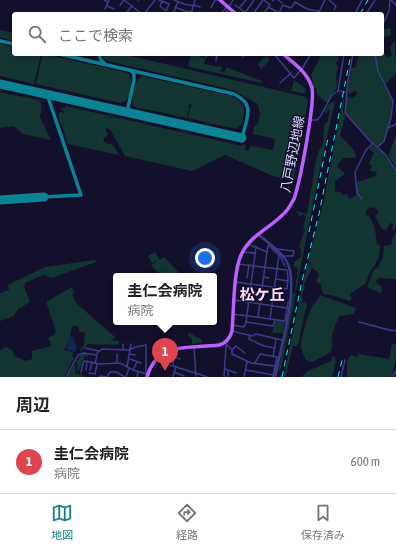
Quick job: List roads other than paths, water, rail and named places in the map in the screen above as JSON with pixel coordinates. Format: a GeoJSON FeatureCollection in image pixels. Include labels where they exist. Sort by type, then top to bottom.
{"type":"FeatureCollection","features":[{"type":"Feature","properties":{"kind":"main road"},"geometry":{"type":"LineString","coordinates":[[219,0],[233,12]]}},
{"type":"Feature","properties":{"kind":"main road","name":"八戸野辺地線"},"geometry":{"type":"LineString","coordinates":[[232,331],[238,264],[242,252],[258,234],[284,214],[294,199],[310,120],[313,95],[309,82],[301,70],[285,56]]}},
{"type":"Feature","properties":{"kind":"main road"},"geometry":{"type":"LineString","coordinates":[[147,375],[156,361],[164,353],[175,348],[225,344],[232,331]]}},
{"type":"Feature","properties":{"kind":"street"},"geometry":{"type":"LineString","coordinates":[[104,0],[109,1],[105,8]]}},
{"type":"Feature","properties":{"kind":"street"},"geometry":{"type":"LineString","coordinates":[[120,5],[124,0],[140,12]]}},
{"type":"Feature","properties":{"kind":"street"},"geometry":{"type":"LineString","coordinates":[[145,12],[155,0]]}},
{"type":"Feature","properties":{"kind":"street"},"geometry":{"type":"LineString","coordinates":[[169,4],[160,0],[160,6],[166,11],[169,4],[170,1]]}},
{"type":"Feature","properties":{"kind":"street"},"geometry":{"type":"LineString","coordinates":[[174,0],[184,4],[200,7]]}},
{"type":"Feature","properties":{"kind":"street"},"geometry":{"type":"LineString","coordinates":[[192,12],[195,0]]}},
{"type":"Feature","properties":{"kind":"street"},"geometry":{"type":"LineString","coordinates":[[211,8],[215,0],[219,0]]}},
{"type":"Feature","properties":{"kind":"street"},"geometry":{"type":"LineString","coordinates":[[226,12],[233,0]]}},
{"type":"Feature","properties":{"kind":"street"},"geometry":{"type":"LineString","coordinates":[[239,8],[246,0]]}},
{"type":"Feature","properties":{"kind":"street"},"geometry":{"type":"LineString","coordinates":[[247,12],[254,0]]}},
{"type":"Feature","properties":{"kind":"street"},"geometry":{"type":"LineString","coordinates":[[254,12],[263,0],[270,5],[264,12]]}},
{"type":"Feature","properties":{"kind":"street"},"geometry":{"type":"LineString","coordinates":[[280,12],[283,5],[292,8],[295,2],[307,9],[318,11],[324,1],[321,0]]}},
{"type":"Feature","properties":{"kind":"street"},"geometry":{"type":"LineString","coordinates":[[329,0],[336,6],[334,10]]}},
{"type":"Feature","properties":{"kind":"street"},"geometry":{"type":"LineString","coordinates":[[356,12],[361,1],[357,0]]}},
{"type":"Feature","properties":{"kind":"street"},"geometry":{"type":"LineString","coordinates":[[367,12],[375,0]]}},
{"type":"Feature","properties":{"kind":"street"},"geometry":{"type":"LineString","coordinates":[[390,0],[396,5]]}},
{"type":"Feature","properties":{"kind":"street"},"geometry":{"type":"LineString","coordinates":[[384,22],[389,12],[390,0]]}},
{"type":"Feature","properties":{"kind":"street"},"geometry":{"type":"LineString","coordinates":[[174,12],[178,2]]}},
{"type":"Feature","properties":{"kind":"street"},"geometry":{"type":"LineString","coordinates":[[106,5],[114,9]]}},
{"type":"Feature","properties":{"kind":"street"},"geometry":{"type":"LineString","coordinates":[[236,5],[245,12]]}},
{"type":"Feature","properties":{"kind":"street"},"geometry":{"type":"LineString","coordinates":[[127,12],[132,6]]}},
{"type":"Feature","properties":{"kind":"street"},"geometry":{"type":"LineString","coordinates":[[175,7],[189,12]]}},
{"type":"Feature","properties":{"kind":"street"},"geometry":{"type":"LineString","coordinates":[[268,7],[277,12]]}},
{"type":"Feature","properties":{"kind":"street"},"geometry":{"type":"LineString","coordinates":[[224,12],[229,8]]}},
{"type":"Feature","properties":{"kind":"street"},"geometry":{"type":"LineString","coordinates":[[216,61],[217,56]]}},
{"type":"Feature","properties":{"kind":"street"},"geometry":{"type":"LineString","coordinates":[[276,56],[294,78],[310,56]]}},
{"type":"Feature","properties":{"kind":"street"},"geometry":{"type":"LineString","coordinates":[[338,91],[344,56]]}},
{"type":"Feature","properties":{"kind":"street"},"geometry":{"type":"LineString","coordinates":[[353,56],[346,92],[345,113],[385,154],[396,171]]}},
{"type":"Feature","properties":{"kind":"street"},"geometry":{"type":"LineString","coordinates":[[375,56],[378,71],[393,99],[392,113],[384,141],[378,147]]}},
{"type":"Feature","properties":{"kind":"street"},"geometry":{"type":"LineString","coordinates":[[280,82],[291,74]]}},
{"type":"Feature","properties":{"kind":"street"},"geometry":{"type":"LineString","coordinates":[[310,120],[317,120],[320,117],[332,95],[338,91],[346,92]]}},
{"type":"Feature","properties":{"kind":"street"},"geometry":{"type":"LineString","coordinates":[[388,128],[396,124]]}},
{"type":"Feature","properties":{"kind":"street"},"geometry":{"type":"LineString","coordinates":[[362,200],[357,193],[355,172],[366,150],[373,143]]}},
{"type":"Feature","properties":{"kind":"street"},"geometry":{"type":"LineString","coordinates":[[258,234],[283,256],[289,267],[291,277],[289,302],[274,376]]}},
{"type":"Feature","properties":{"kind":"street"},"geometry":{"type":"LineString","coordinates":[[248,244],[267,252]]}},
{"type":"Feature","properties":{"kind":"street"},"geometry":{"type":"LineString","coordinates":[[258,317],[268,245],[279,255],[285,266]]}},
{"type":"Feature","properties":{"kind":"street"},"geometry":{"type":"LineString","coordinates":[[232,325],[244,327],[246,322],[256,247]]}},
{"type":"Feature","properties":{"kind":"street"},"geometry":{"type":"LineString","coordinates":[[275,249],[294,251],[293,256],[283,256]]}},
{"type":"Feature","properties":{"kind":"street"},"geometry":{"type":"LineString","coordinates":[[242,252],[255,253]]}},
{"type":"Feature","properties":{"kind":"street"},"geometry":{"type":"LineString","coordinates":[[270,319],[279,255]]}},
{"type":"Feature","properties":{"kind":"street"},"geometry":{"type":"LineString","coordinates":[[274,259],[278,260]]}},
{"type":"Feature","properties":{"kind":"street"},"geometry":{"type":"LineString","coordinates":[[236,282],[287,289],[288,281],[287,270],[238,264]]}},
{"type":"Feature","properties":{"kind":"street"},"geometry":{"type":"LineString","coordinates":[[247,278],[249,265]]}},
{"type":"Feature","properties":{"kind":"street"},"geometry":{"type":"LineString","coordinates":[[263,277],[269,278]]}},
{"type":"Feature","properties":{"kind":"street"},"geometry":{"type":"LineString","coordinates":[[275,279],[288,281]]}},
{"type":"Feature","properties":{"kind":"street"},"geometry":{"type":"LineString","coordinates":[[273,295],[281,296]]}},
{"type":"Feature","properties":{"kind":"street"},"geometry":{"type":"LineString","coordinates":[[234,300],[287,308]]}},
{"type":"Feature","properties":{"kind":"street"},"geometry":{"type":"LineString","coordinates":[[233,314],[285,320],[289,302]]}},
{"type":"Feature","properties":{"kind":"street"},"geometry":{"type":"LineString","coordinates":[[246,322],[273,326],[275,319]]}},
{"type":"Feature","properties":{"kind":"street"},"geometry":{"type":"LineString","coordinates":[[359,322],[396,331]]}},
{"type":"Feature","properties":{"kind":"street"},"geometry":{"type":"LineString","coordinates":[[232,331],[252,336],[256,334],[282,340]]}},
{"type":"Feature","properties":{"kind":"street"},"geometry":{"type":"LineString","coordinates":[[250,335],[250,339],[264,346],[275,348]]}},
{"type":"Feature","properties":{"kind":"street"},"geometry":{"type":"LineString","coordinates":[[273,357],[276,339]]}},
{"type":"Feature","properties":{"kind":"street"},"geometry":{"type":"LineString","coordinates":[[123,344],[123,350]]}},
{"type":"Feature","properties":{"kind":"street"},"geometry":{"type":"LineString","coordinates":[[99,377],[107,377],[110,372],[115,371],[125,377],[131,344]]}},
{"type":"Feature","properties":{"kind":"street"},"geometry":{"type":"LineString","coordinates":[[225,344],[232,350],[232,354],[248,362],[275,366]]}},
{"type":"Feature","properties":{"kind":"street"},"geometry":{"type":"LineString","coordinates":[[224,377],[225,344]]}},
{"type":"Feature","properties":{"kind":"street"},"geometry":{"type":"LineString","coordinates":[[81,372],[84,360],[96,364],[117,362],[147,375],[146,345],[123,350],[103,349],[99,351],[86,348]]}},
{"type":"Feature","properties":{"kind":"street"},"geometry":{"type":"LineString","coordinates":[[194,346],[196,377]]}},
{"type":"Feature","properties":{"kind":"street"},"geometry":{"type":"LineString","coordinates":[[232,350],[236,346],[245,353]]}},
{"type":"Feature","properties":{"kind":"street"},"geometry":{"type":"LineString","coordinates":[[173,365],[175,348]]}},
{"type":"Feature","properties":{"kind":"street"},"geometry":{"type":"LineString","coordinates":[[89,373],[95,374],[96,355],[99,351]]}},
{"type":"Feature","properties":{"kind":"street"},"geometry":{"type":"LineString","coordinates":[[66,377],[80,354],[84,353],[96,355]]}},
{"type":"Feature","properties":{"kind":"street"},"geometry":{"type":"LineString","coordinates":[[117,354],[117,362]]}},
{"type":"Feature","properties":{"kind":"street"},"geometry":{"type":"LineString","coordinates":[[130,354],[135,356]]}},
{"type":"Feature","properties":{"kind":"street"},"geometry":{"type":"LineString","coordinates":[[255,363],[260,354],[276,357],[274,376]]}},
{"type":"Feature","properties":{"kind":"street"},"geometry":{"type":"LineString","coordinates":[[174,357],[180,359]]}},
{"type":"Feature","properties":{"kind":"street"},"geometry":{"type":"LineString","coordinates":[[129,358],[137,362],[141,362]]}},
{"type":"Feature","properties":{"kind":"street"},"geometry":{"type":"LineString","coordinates":[[341,377],[345,360]]}},
{"type":"Feature","properties":{"kind":"street"},"geometry":{"type":"LineString","coordinates":[[86,370],[87,361]]}},
{"type":"Feature","properties":{"kind":"street"},"geometry":{"type":"LineString","coordinates":[[156,361],[173,365],[207,377]]}},
{"type":"Feature","properties":{"kind":"street"},"geometry":{"type":"LineString","coordinates":[[90,370],[92,362]]}},
{"type":"Feature","properties":{"kind":"street"},"geometry":{"type":"LineString","coordinates":[[133,370],[137,362]]}},
{"type":"Feature","properties":{"kind":"street"},"geometry":{"type":"LineString","coordinates":[[244,377],[248,362]]}},
{"type":"Feature","properties":{"kind":"street"},"geometry":{"type":"LineString","coordinates":[[173,377],[176,366]]}},
{"type":"Feature","properties":{"kind":"street"},"geometry":{"type":"LineString","coordinates":[[225,370],[236,373]]}},
{"type":"Feature","properties":{"kind":"street"},"geometry":{"type":"LineString","coordinates":[[246,370],[274,376]]}},
{"type":"Feature","properties":{"kind":"street"},"geometry":{"type":"LineString","coordinates":[[228,371],[228,377]]}},
{"type":"Feature","properties":{"kind":"street"},"geometry":{"type":"LineString","coordinates":[[392,377],[396,371]]}},
{"type":"Feature","properties":{"kind":"street"},"geometry":{"type":"LineString","coordinates":[[137,377],[138,372]]}},
{"type":"Feature","properties":{"kind":"street"},"geometry":{"type":"LineString","coordinates":[[174,372],[184,377]]}},
{"type":"Feature","properties":{"kind":"water"},"geometry":{"type":"Polygon","coordinates":[[[70,336],[73,337],[76,345],[74,352],[66,349],[70,336]]]}},
{"type":"Feature","properties":{"kind":"waterway"},"geometry":{"type":"LineString","coordinates":[[0,32],[12,35]]}},
{"type":"Feature","properties":{"kind":"railway"},"geometry":{"type":"LineString","coordinates":[[361,12],[368,0]]}},
{"type":"Feature","properties":{"kind":"railway"},"geometry":{"type":"LineString","coordinates":[[282,377],[302,281],[319,214],[351,56]]}},
{"type":"Feature","properties":{"kind":"railway"},"geometry":{"type":"LineString","coordinates":[[309,232],[328,138]]}},
{"type":"Feature","properties":{"kind":"railway"},"geometry":{"type":"LineString","coordinates":[[338,377],[343,356]]}},
{"type":"Feature","properties":{"kind":"place","name":"圭仁会病院"},"geometry":{"type":"Point","coordinates":[165,371]}},
{"type":"Feature","properties":{"kind":"district","name":"松ケ丘"},"geometry":{"type":"Point","coordinates":[262,295]}}]}
